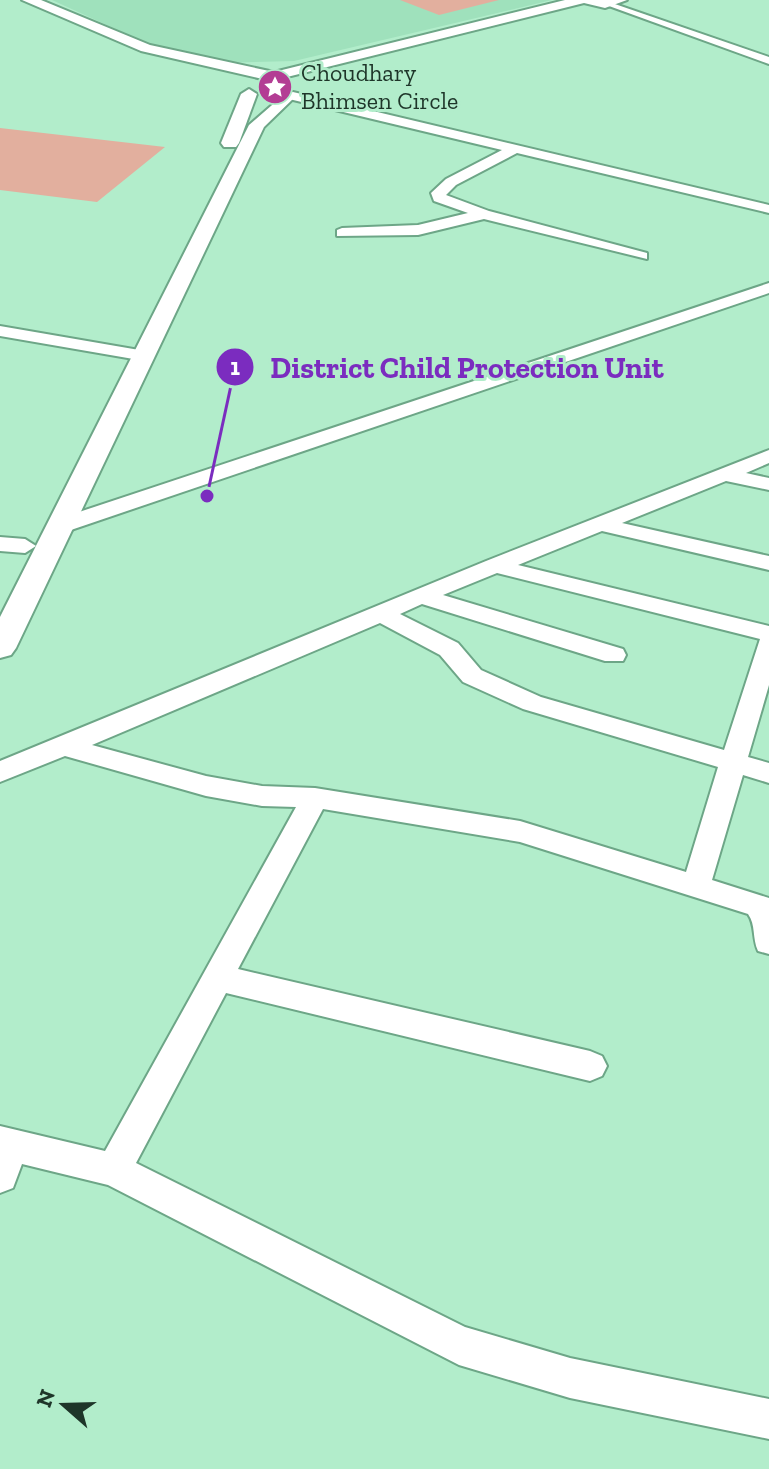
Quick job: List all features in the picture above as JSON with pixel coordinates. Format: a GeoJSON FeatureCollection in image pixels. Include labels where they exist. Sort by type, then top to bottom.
{"type":"FeatureCollection","features":[{"type":"Feature","properties":{"kind":"main road"},"geometry":{"type":"LineString","coordinates":[[11,0],[120,48],[246,91],[291,86],[584,0],[615,2]]}},
{"type":"Feature","properties":{"kind":"main road"},"geometry":{"type":"LineString","coordinates":[[29,0],[146,48],[291,86]]}},
{"type":"Feature","properties":{"kind":"main road"},"geometry":{"type":"LineString","coordinates":[[0,648],[60,526],[136,355],[198,210],[247,82],[291,86],[377,57],[615,2]]}},
{"type":"Feature","properties":{"kind":"main road"},"geometry":{"type":"LineString","coordinates":[[0,596],[25,546],[136,355],[257,125],[291,86]]}},
{"type":"Feature","properties":{"kind":"street"},"geometry":{"type":"LineString","coordinates":[[615,2],[769,55]]}},
{"type":"Feature","properties":{"kind":"street"},"geometry":{"type":"LineString","coordinates":[[615,2],[769,61]]}},
{"type":"Feature","properties":{"kind":"street"},"geometry":{"type":"LineString","coordinates":[[291,86],[518,147],[769,209]]}},
{"type":"Feature","properties":{"kind":"street"},"geometry":{"type":"LineString","coordinates":[[291,86],[761,197]]}},
{"type":"Feature","properties":{"kind":"street"},"geometry":{"type":"LineString","coordinates":[[518,147],[451,182],[438,193],[446,202],[484,214],[641,256]]}},
{"type":"Feature","properties":{"kind":"street"},"geometry":{"type":"LineString","coordinates":[[342,233],[418,230],[484,214]]}},
{"type":"Feature","properties":{"kind":"street"},"geometry":{"type":"LineString","coordinates":[[60,526],[769,288]]}},
{"type":"Feature","properties":{"kind":"street"},"geometry":{"type":"LineString","coordinates":[[0,331],[136,355]]}},
{"type":"Feature","properties":{"kind":"street"},"geometry":{"type":"LineString","coordinates":[[0,772],[494,566],[603,525],[769,456]]}},
{"type":"Feature","properties":{"kind":"street"},"geometry":{"type":"LineString","coordinates":[[724,474],[769,484]]}},
{"type":"Feature","properties":{"kind":"street"},"geometry":{"type":"LineString","coordinates":[[603,525],[769,563]]}},
{"type":"Feature","properties":{"kind":"street"},"geometry":{"type":"LineString","coordinates":[[0,544],[25,546]]}},
{"type":"Feature","properties":{"kind":"street"},"geometry":{"type":"LineString","coordinates":[[494,566],[769,634]]}},
{"type":"Feature","properties":{"kind":"street"},"geometry":{"type":"LineString","coordinates":[[421,596],[614,655]]}},
{"type":"Feature","properties":{"kind":"street"},"geometry":{"type":"LineString","coordinates":[[380,613],[449,649],[472,676],[496,689],[546,707],[769,773]]}},
{"type":"Feature","properties":{"kind":"street"},"geometry":{"type":"LineString","coordinates":[[696,886],[769,644]]}},
{"type":"Feature","properties":{"kind":"street"},"geometry":{"type":"LineString","coordinates":[[66,747],[206,786],[262,796],[315,798],[520,832],[758,906],[768,919],[769,942]]}},
{"type":"Feature","properties":{"kind":"street"},"geometry":{"type":"LineString","coordinates":[[114,1170],[215,977],[315,798]]}},
{"type":"Feature","properties":{"kind":"street"},"geometry":{"type":"LineString","coordinates":[[215,977],[590,1066]]}},
{"type":"Feature","properties":{"kind":"street"},"geometry":{"type":"LineString","coordinates":[[4,1154],[114,1170],[459,1345],[570,1378],[769,1419]]}},
{"type":"Feature","properties":{"kind":"shaded area"},"geometry":{"type":"Polygon","coordinates":[[[52,0],[552,0],[294,61],[217,63],[148,44],[52,0]]]}},
{"type":"Feature","properties":{"kind":"shaded area"},"geometry":{"type":"Polygon","coordinates":[[[400,0],[499,0],[439,15],[400,0]]]}},
{"type":"Feature","properties":{"kind":"shaded area"},"geometry":{"type":"Polygon","coordinates":[[[0,128],[165,147],[97,202],[0,190],[0,128]]]}},
{"type":"Feature","properties":{"kind":"place","name":"Choudhary Bhimsen Circle"},"geometry":{"type":"Point","coordinates":[275,87]}},
{"type":"Feature","properties":{"kind":"place","name":"District Child Protection Unit"},"geometry":{"type":"Point","coordinates":[207,496]}}]}
